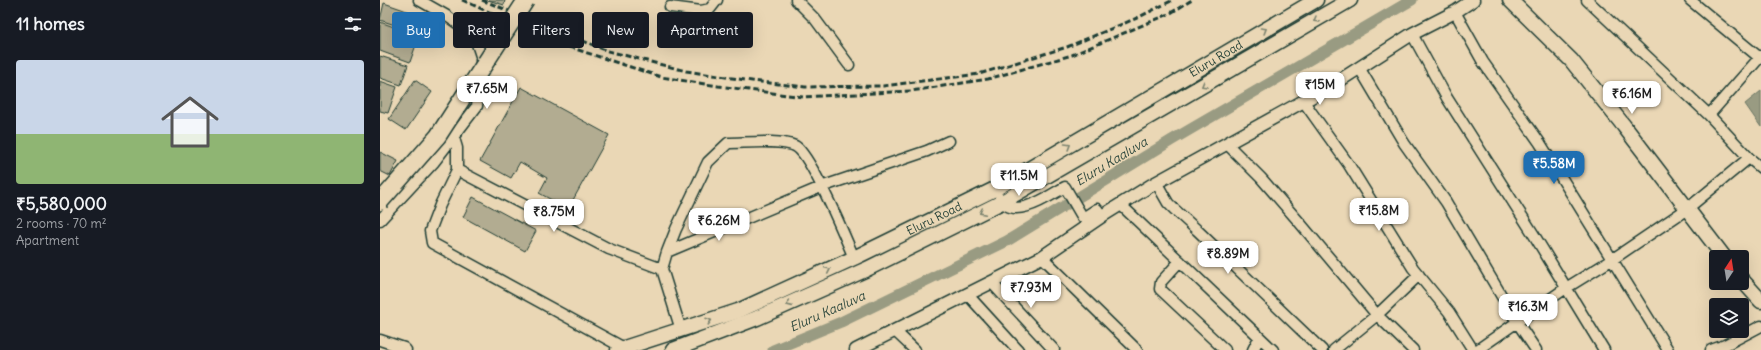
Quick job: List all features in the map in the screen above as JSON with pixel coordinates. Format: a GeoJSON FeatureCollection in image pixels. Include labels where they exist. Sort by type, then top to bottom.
{"type":"FeatureCollection","features":[{"type":"Feature","properties":{"kind":"main road"},"geometry":{"type":"LineString","coordinates":[[380,202],[438,136],[481,72],[526,0]]}},
{"type":"Feature","properties":{"kind":"main road","name":"Eluru Road"},"geometry":{"type":"LineString","coordinates":[[621,349],[738,312],[854,258],[995,189],[1316,0]]}},
{"type":"Feature","properties":{"kind":"main road","name":"Eluru Road"},"geometry":{"type":"LineString","coordinates":[[673,350],[757,318],[846,278],[1002,202],[1350,0]]}},
{"type":"Feature","properties":{"kind":"main road"},"geometry":{"type":"LineString","coordinates":[[1510,0],[1571,60],[1624,126],[1719,250]]}},
{"type":"Feature","properties":{"kind":"main road"},"geometry":{"type":"LineString","coordinates":[[1749,288],[1761,301]]}},
{"type":"Feature","properties":{"kind":"street"},"geometry":{"type":"LineString","coordinates":[[380,220],[434,162],[454,138],[476,106],[481,72],[481,56],[476,41],[456,22],[419,0]]}},
{"type":"Feature","properties":{"kind":"street"},"geometry":{"type":"LineString","coordinates":[[670,7],[701,11],[710,9],[717,0]]}},
{"type":"Feature","properties":{"kind":"street"},"geometry":{"type":"LineString","coordinates":[[796,0],[815,20],[849,65]]}},
{"type":"Feature","properties":{"kind":"street"},"geometry":{"type":"LineString","coordinates":[[995,189],[1002,202],[1009,206],[1024,208],[1065,187],[1083,218],[1121,205],[1153,184],[1304,102],[1360,69],[1412,34],[1455,12],[1473,0]]}},
{"type":"Feature","properties":{"kind":"street"},"geometry":{"type":"LineString","coordinates":[[1587,0],[1709,115],[1749,158],[1761,168]]}},
{"type":"Feature","properties":{"kind":"street"},"geometry":{"type":"LineString","coordinates":[[1690,0],[1760,57],[1709,115]]}},
{"type":"Feature","properties":{"kind":"street"},"geometry":{"type":"LineString","coordinates":[[1455,12],[1483,62],[1540,143],[1668,350]]}},
{"type":"Feature","properties":{"kind":"street"},"geometry":{"type":"LineString","coordinates":[[1412,34],[1447,98],[1534,235],[1604,350]]}},
{"type":"Feature","properties":{"kind":"street"},"geometry":{"type":"LineString","coordinates":[[1360,69],[1404,143],[1446,202],[1517,322],[1536,350]]}},
{"type":"Feature","properties":{"kind":"street"},"geometry":{"type":"LineString","coordinates":[[1304,102],[1349,166],[1419,276],[1449,312],[1473,350]]}},
{"type":"Feature","properties":{"kind":"street"},"geometry":{"type":"LineString","coordinates":[[454,138],[457,148],[457,170],[440,205],[430,231],[432,243],[621,349]]}},
{"type":"Feature","properties":{"kind":"street"},"geometry":{"type":"LineString","coordinates":[[667,252],[821,187],[927,151],[949,141]]}},
{"type":"Feature","properties":{"kind":"street"},"geometry":{"type":"LineString","coordinates":[[681,330],[662,269],[676,230],[708,162],[728,143],[785,143],[794,145],[801,149],[830,201],[854,258]]}},
{"type":"Feature","properties":{"kind":"street"},"geometry":{"type":"LineString","coordinates":[[1227,144],[1261,178],[1300,222],[1377,315],[1413,350]]}},
{"type":"Feature","properties":{"kind":"street"},"geometry":{"type":"LineString","coordinates":[[1477,350],[1566,288],[1613,259],[1687,209],[1749,158]]}},
{"type":"Feature","properties":{"kind":"street"},"geometry":{"type":"LineString","coordinates":[[457,170],[609,249],[662,269]]}},
{"type":"Feature","properties":{"kind":"street"},"geometry":{"type":"LineString","coordinates":[[1153,184],[1174,209],[1322,350]]}},
{"type":"Feature","properties":{"kind":"street"},"geometry":{"type":"LineString","coordinates":[[1121,205],[1273,350]]}},
{"type":"Feature","properties":{"kind":"street"},"geometry":{"type":"LineString","coordinates":[[856,350],[1042,257],[1099,213]]}},
{"type":"Feature","properties":{"kind":"street"},"geometry":{"type":"LineString","coordinates":[[1042,257],[1137,350]]}},
{"type":"Feature","properties":{"kind":"street"},"geometry":{"type":"LineString","coordinates":[[1180,261],[1161,282],[1160,288],[1225,350]]}},
{"type":"Feature","properties":{"kind":"street"},"geometry":{"type":"LineString","coordinates":[[1334,350],[1377,315],[1419,276]]}},
{"type":"Feature","properties":{"kind":"street"},"geometry":{"type":"LineString","coordinates":[[991,282],[1054,350]]}},
{"type":"Feature","properties":{"kind":"street"},"geometry":{"type":"LineString","coordinates":[[967,294],[1018,350]]}},
{"type":"Feature","properties":{"kind":"street"},"geometry":{"type":"LineString","coordinates":[[1711,350],[1728,347],[1761,326]]}},
{"type":"Feature","properties":{"kind":"street"},"geometry":{"type":"LineString","coordinates":[[895,330],[915,350]]}},
{"type":"Feature","properties":{"kind":"street"},"geometry":{"type":"LineString","coordinates":[[1253,350],[1259,338]]}},
{"type":"Feature","properties":{"kind":"street"},"geometry":{"type":"LineString","coordinates":[[380,340],[406,350]]}},
{"type":"Feature","properties":{"kind":"shaded area"},"geometry":{"type":"Polygon","coordinates":[[[1761,91],[1761,127],[1745,104],[1761,91]]]}},
{"type":"Feature","properties":{"kind":"building"},"geometry":{"type":"Polygon","coordinates":[[[488,0],[505,0],[504,5],[488,0]]]}},
{"type":"Feature","properties":{"kind":"building"},"geometry":{"type":"Polygon","coordinates":[[[384,3],[410,12],[392,12],[392,24],[380,20],[384,3]]]}},
{"type":"Feature","properties":{"kind":"building"},"geometry":{"type":"Polygon","coordinates":[[[380,22],[392,26],[392,48],[415,48],[410,62],[380,51],[380,22]]]}},
{"type":"Feature","properties":{"kind":"building"},"geometry":{"type":"Polygon","coordinates":[[[380,56],[408,65],[401,85],[380,78],[380,56]]]}},
{"type":"Feature","properties":{"kind":"building"},"geometry":{"type":"Polygon","coordinates":[[[415,80],[432,92],[406,130],[389,119],[415,80]]]}},
{"type":"Feature","properties":{"kind":"building"},"geometry":{"type":"Polygon","coordinates":[[[380,81],[397,87],[388,113],[380,111],[380,81]]]}},
{"type":"Feature","properties":{"kind":"building"},"geometry":{"type":"Polygon","coordinates":[[[521,87],[609,135],[568,209],[539,193],[547,178],[520,162],[511,178],[480,161],[521,87]]]}},
{"type":"Feature","properties":{"kind":"building"},"geometry":{"type":"Polygon","coordinates":[[[380,152],[398,161],[390,176],[380,171],[380,152]]]}},
{"type":"Feature","properties":{"kind":"building"},"geometry":{"type":"Polygon","coordinates":[[[473,197],[536,231],[525,251],[463,217],[473,197]]]}},
{"type":"Feature","properties":{"kind":"waterway","name":"Eluru Kaaluva"},"geometry":{"type":"LineString","coordinates":[[773,350],[841,322],[1007,241],[1172,140],[1412,0]]}},
{"type":"Feature","properties":{"kind":"railway"},"geometry":{"type":"LineString","coordinates":[[462,0],[563,45],[661,77],[803,97],[911,91],[988,79],[1072,55],[1169,14],[1192,0]]}},
{"type":"Feature","properties":{"kind":"railway"},"geometry":{"type":"LineString","coordinates":[[482,0],[608,51],[686,71],[805,87],[883,86],[979,74],[1067,47],[1137,18],[1173,0]]}}]}
